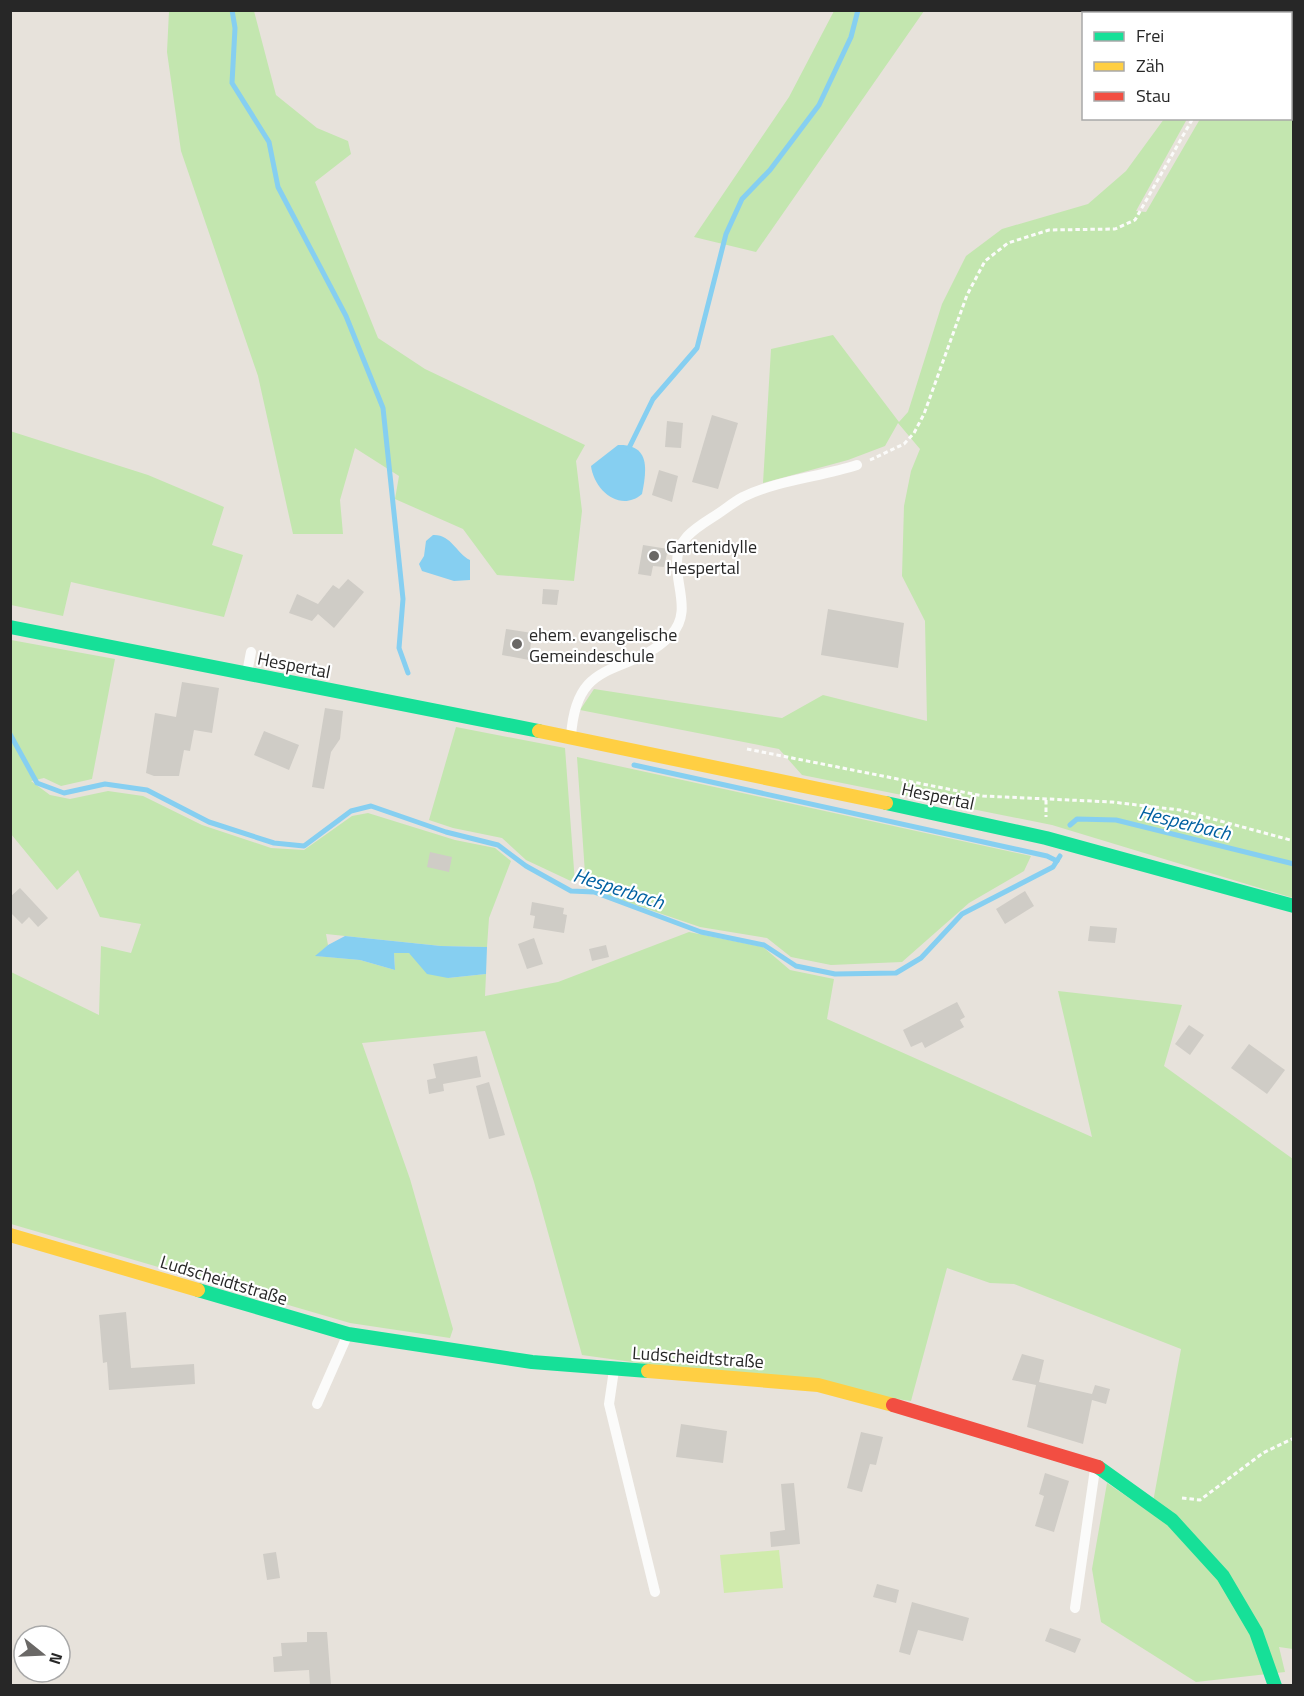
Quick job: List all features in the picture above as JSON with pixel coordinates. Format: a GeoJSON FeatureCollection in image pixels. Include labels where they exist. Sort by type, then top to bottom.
{"type":"FeatureCollection","features":[{"type":"Feature","properties":{"kind":"street","name":"Hespertal"},"geometry":{"type":"LineString","coordinates":[[10,627],[571,737],[1046,838],[1293,906]]}},
{"type":"Feature","properties":{"kind":"street","name":"Ludscheidtstraße"},"geometry":{"type":"LineString","coordinates":[[10,1235],[348,1334],[521,1360],[614,1370],[778,1380],[818,1385],[921,1412],[1096,1466],[1172,1520],[1223,1576],[1256,1632],[1275,1686]]}},
{"type":"Feature","properties":{"kind":"lane"},"geometry":{"type":"LineString","coordinates":[[571,737],[572,713],[578,696],[587,685],[605,670],[657,647],[673,633],[680,620],[683,605],[676,564],[680,545],[687,535],[743,497],[770,487],[857,465]]}},
{"type":"Feature","properties":{"kind":"lane"},"geometry":{"type":"LineString","coordinates":[[247,674],[251,652]]}},
{"type":"Feature","properties":{"kind":"lane"},"geometry":{"type":"LineString","coordinates":[[317,1404],[348,1334]]}},
{"type":"Feature","properties":{"kind":"lane"},"geometry":{"type":"LineString","coordinates":[[614,1370],[609,1404],[655,1592]]}},
{"type":"Feature","properties":{"kind":"lane"},"geometry":{"type":"LineString","coordinates":[[1075,1608],[1096,1466]]}},
{"type":"Feature","properties":{"kind":"path"},"geometry":{"type":"LineString","coordinates":[[857,465],[904,444],[914,433],[924,414],[967,295],[984,261],[1008,243],[1049,230],[1115,229],[1135,220],[1192,120]]}},
{"type":"Feature","properties":{"kind":"path"},"geometry":{"type":"LineString","coordinates":[[736,747],[983,796],[1112,802],[1180,810],[1293,841]]}},
{"type":"Feature","properties":{"kind":"path"},"geometry":{"type":"LineString","coordinates":[[1179,1498],[1200,1500],[1263,1453],[1293,1438]]}},
{"type":"Feature","properties":{"kind":"green space"},"geometry":{"type":"Polygon","coordinates":[[[169,11],[254,11],[276,95],[317,128],[348,141],[351,154],[315,182],[378,338],[425,369],[585,445],[576,461],[582,511],[574,581],[497,575],[463,529],[395,499],[399,476],[355,448],[340,500],[343,534],[293,534],[258,376],[181,151],[167,52],[169,11]]]}},
{"type":"Feature","properties":{"kind":"green space"},"geometry":{"type":"Polygon","coordinates":[[[834,11],[924,11],[756,252],[694,237],[789,97],[834,11]]]}},
{"type":"Feature","properties":{"kind":"green space"},"geometry":{"type":"Polygon","coordinates":[[[1293,11],[1293,898],[1052,825],[802,775],[779,749],[580,710],[594,689],[782,718],[823,695],[927,721],[925,621],[902,576],[904,506],[911,471],[920,449],[898,423],[885,446],[848,460],[763,483],[771,349],[833,335],[899,422],[908,412],[942,304],[966,256],[1002,229],[1088,204],[1126,171],[1163,120],[1186,120],[1136,211],[1146,212],[1199,120],[1292,120],[1292,12],[1264,12],[1293,11]]]}},
{"type":"Feature","properties":{"kind":"green space"},"geometry":{"type":"Polygon","coordinates":[[[10,431],[148,475],[224,507],[212,545],[243,555],[224,617],[71,582],[63,616],[11,605],[10,431]]]}},
{"type":"Feature","properties":{"kind":"green space"},"geometry":{"type":"Polygon","coordinates":[[[11,640],[115,659],[92,779],[61,786],[44,778],[31,781],[50,795],[70,799],[108,791],[143,796],[202,825],[271,848],[304,850],[352,816],[368,813],[455,840],[495,848],[511,861],[489,918],[487,947],[441,946],[326,934],[328,945],[316,956],[360,960],[395,970],[394,953],[409,953],[448,978],[486,974],[485,996],[558,982],[689,932],[763,947],[790,970],[834,979],[827,1019],[1092,1137],[1058,991],[1182,1005],[1164,1066],[1293,1159],[1293,1649],[1279,1647],[1285,1672],[1196,1682],[1101,1622],[1092,1569],[1107,1483],[1151,1513],[1181,1349],[1014,1284],[990,1283],[947,1268],[911,1401],[582,1355],[534,1182],[485,1031],[362,1043],[410,1179],[453,1329],[450,1338],[350,1323],[11,1224],[11,972],[99,1015],[101,946],[131,953],[141,924],[100,917],[78,870],[57,890],[11,834],[11,640]]]}},
{"type":"Feature","properties":{"kind":"green space"},"geometry":{"type":"Polygon","coordinates":[[[456,727],[565,748],[575,883],[526,860],[502,838],[453,828],[429,820],[456,727]]]}},
{"type":"Feature","properties":{"kind":"green space"},"geometry":{"type":"Polygon","coordinates":[[[577,757],[1031,856],[1024,871],[969,903],[902,962],[831,965],[791,957],[767,938],[700,927],[586,888],[577,757]]]}},
{"type":"Feature","properties":{"kind":"green space"},"geometry":{"type":"Polygon","coordinates":[[[779,1550],[783,1588],[724,1593],[720,1555],[779,1550]]]}},
{"type":"Feature","properties":{"kind":"water"},"geometry":{"type":"Polygon","coordinates":[[[618,445],[628,446],[641,453],[645,467],[642,494],[625,501],[609,496],[603,490],[593,475],[591,466],[618,445]]]}},
{"type":"Feature","properties":{"kind":"water"},"geometry":{"type":"Polygon","coordinates":[[[433,535],[449,541],[470,560],[470,580],[454,581],[422,571],[419,564],[424,556],[426,541],[433,535]]]}},
{"type":"Feature","properties":{"kind":"water"},"geometry":{"type":"Polygon","coordinates":[[[345,936],[441,946],[487,947],[486,974],[448,978],[427,974],[409,953],[394,953],[395,970],[360,960],[315,956],[328,945],[345,936]]]}},
{"type":"Feature","properties":{"kind":"building"},"geometry":{"type":"Polygon","coordinates":[[[712,415],[738,423],[718,489],[692,482],[712,415]]]}},
{"type":"Feature","properties":{"kind":"building"},"geometry":{"type":"Polygon","coordinates":[[[667,421],[683,423],[681,448],[665,447],[667,421]]]}},
{"type":"Feature","properties":{"kind":"building"},"geometry":{"type":"Polygon","coordinates":[[[659,470],[678,476],[672,502],[652,495],[659,470]]]}},
{"type":"Feature","properties":{"kind":"building","name":"Gartenidylle Hespertal"},"geometry":{"type":"Polygon","coordinates":[[[643,545],[668,549],[664,567],[653,566],[651,576],[638,574],[643,545]]]}},
{"type":"Feature","properties":{"kind":"building"},"geometry":{"type":"Polygon","coordinates":[[[348,579],[364,592],[334,628],[318,614],[312,621],[289,613],[297,594],[318,604],[333,585],[339,589],[348,579]]]}},
{"type":"Feature","properties":{"kind":"building"},"geometry":{"type":"Polygon","coordinates":[[[543,589],[559,590],[557,605],[542,604],[543,589]]]}},
{"type":"Feature","properties":{"kind":"building"},"geometry":{"type":"Polygon","coordinates":[[[828,609],[904,623],[898,668],[821,655],[828,609]]]}},
{"type":"Feature","properties":{"kind":"building","name":"ehem. evangelische Gemeindeschule"},"geometry":{"type":"Polygon","coordinates":[[[506,629],[532,633],[529,660],[502,655],[506,629]]]}},
{"type":"Feature","properties":{"kind":"building"},"geometry":{"type":"Polygon","coordinates":[[[182,682],[219,688],[212,733],[194,730],[190,751],[184,750],[179,776],[154,776],[146,773],[155,713],[176,717],[182,682]]]}},
{"type":"Feature","properties":{"kind":"building"},"geometry":{"type":"Polygon","coordinates":[[[325,708],[343,711],[340,739],[331,752],[324,789],[312,787],[325,708]]]}},
{"type":"Feature","properties":{"kind":"building"},"geometry":{"type":"Polygon","coordinates":[[[264,731],[299,745],[289,770],[254,755],[264,731]]]}},
{"type":"Feature","properties":{"kind":"building"},"geometry":{"type":"Polygon","coordinates":[[[430,852],[452,857],[449,872],[427,867],[430,852]]]}},
{"type":"Feature","properties":{"kind":"building"},"geometry":{"type":"Polygon","coordinates":[[[20,888],[48,918],[38,927],[29,917],[22,924],[10,912],[10,897],[20,888]]]}},
{"type":"Feature","properties":{"kind":"building"},"geometry":{"type":"Polygon","coordinates":[[[1025,891],[1034,906],[1005,924],[996,909],[1025,891]]]}},
{"type":"Feature","properties":{"kind":"building"},"geometry":{"type":"Polygon","coordinates":[[[532,902],[564,908],[563,914],[567,915],[564,933],[533,928],[535,916],[530,915],[532,902]]]}},
{"type":"Feature","properties":{"kind":"building"},"geometry":{"type":"Polygon","coordinates":[[[1090,926],[1117,928],[1115,943],[1088,941],[1090,926]]]}},
{"type":"Feature","properties":{"kind":"building"},"geometry":{"type":"Polygon","coordinates":[[[534,938],[543,964],[527,969],[518,944],[534,938]]]}},
{"type":"Feature","properties":{"kind":"building"},"geometry":{"type":"Polygon","coordinates":[[[606,945],[609,957],[592,961],[589,949],[606,945]]]}},
{"type":"Feature","properties":{"kind":"building"},"geometry":{"type":"Polygon","coordinates":[[[957,1002],[965,1017],[960,1020],[964,1027],[925,1048],[922,1042],[911,1047],[903,1030],[957,1002]]]}},
{"type":"Feature","properties":{"kind":"building"},"geometry":{"type":"Polygon","coordinates":[[[1189,1025],[1204,1035],[1190,1055],[1175,1044],[1189,1025]]]}},
{"type":"Feature","properties":{"kind":"building"},"geometry":{"type":"Polygon","coordinates":[[[1249,1044],[1285,1070],[1267,1094],[1231,1068],[1249,1044]]]}},
{"type":"Feature","properties":{"kind":"building"},"geometry":{"type":"Polygon","coordinates":[[[477,1056],[481,1077],[443,1084],[444,1091],[429,1094],[427,1080],[436,1078],[433,1064],[477,1056]]]}},
{"type":"Feature","properties":{"kind":"building"},"geometry":{"type":"Polygon","coordinates":[[[489,1082],[505,1135],[489,1139],[476,1086],[489,1082]]]}},
{"type":"Feature","properties":{"kind":"building"},"geometry":{"type":"Polygon","coordinates":[[[126,1312],[131,1368],[194,1364],[195,1384],[109,1390],[107,1362],[103,1363],[99,1315],[126,1312]]]}},
{"type":"Feature","properties":{"kind":"building"},"geometry":{"type":"Polygon","coordinates":[[[1022,1354],[1044,1360],[1039,1382],[1092,1394],[1095,1385],[1110,1389],[1106,1404],[1092,1400],[1083,1444],[1027,1427],[1036,1385],[1012,1380],[1022,1354]]]}},
{"type":"Feature","properties":{"kind":"building"},"geometry":{"type":"Polygon","coordinates":[[[681,1424],[727,1431],[723,1463],[676,1457],[681,1424]]]}},
{"type":"Feature","properties":{"kind":"building"},"geometry":{"type":"Polygon","coordinates":[[[861,1432],[883,1437],[876,1465],[870,1464],[862,1492],[847,1488],[861,1432]]]}},
{"type":"Feature","properties":{"kind":"building"},"geometry":{"type":"Polygon","coordinates":[[[1045,1473],[1069,1481],[1054,1532],[1035,1526],[1044,1496],[1039,1494],[1045,1473]]]}},
{"type":"Feature","properties":{"kind":"building"},"geometry":{"type":"Polygon","coordinates":[[[794,1483],[800,1544],[771,1547],[770,1532],[785,1530],[781,1484],[794,1483]]]}},
{"type":"Feature","properties":{"kind":"building"},"geometry":{"type":"Polygon","coordinates":[[[276,1552],[280,1578],[267,1580],[263,1554],[276,1552]]]}},
{"type":"Feature","properties":{"kind":"building"},"geometry":{"type":"Polygon","coordinates":[[[877,1584],[899,1590],[896,1603],[873,1597],[877,1584]]]}},
{"type":"Feature","properties":{"kind":"building"},"geometry":{"type":"Polygon","coordinates":[[[912,1602],[969,1618],[963,1641],[918,1630],[910,1655],[899,1652],[912,1602]]]}},
{"type":"Feature","properties":{"kind":"building"},"geometry":{"type":"Polygon","coordinates":[[[1050,1628],[1081,1639],[1075,1653],[1045,1641],[1050,1628]]]}},
{"type":"Feature","properties":{"kind":"building"},"geometry":{"type":"Polygon","coordinates":[[[307,1632],[327,1632],[331,1685],[310,1686],[309,1670],[274,1672],[273,1657],[282,1656],[281,1643],[307,1642],[307,1632]]]}},
{"type":"Feature","properties":{"kind":"waterway"},"geometry":{"type":"LineString","coordinates":[[232,10],[235,28],[232,83],[269,142],[278,187],[346,316],[383,408],[403,599],[399,648],[408,673]]}},
{"type":"Feature","properties":{"kind":"waterway"},"geometry":{"type":"LineString","coordinates":[[628,450],[653,399],[697,348],[726,234],[742,199],[770,170],[819,105],[851,37],[858,10]]}},
{"type":"Feature","properties":{"kind":"waterway","name":"Hesperbach"},"geometry":{"type":"LineString","coordinates":[[10,734],[37,783],[64,793],[105,784],[147,790],[209,822],[274,843],[304,846],[351,811],[371,806],[446,832],[498,845],[526,866],[571,891],[594,892],[701,932],[764,945],[796,966],[835,974],[896,973],[921,958],[962,914],[1053,867],[1060,856]]}},
{"type":"Feature","properties":{"kind":"waterway"},"geometry":{"type":"LineString","coordinates":[[634,765],[1047,856],[1057,861]]}},
{"type":"Feature","properties":{"kind":"waterway","name":"Hesperbach"},"geometry":{"type":"LineString","coordinates":[[1070,825],[1077,819],[1116,820],[1294,864]]}},
{"type":"Feature","properties":{"kind":"traffic: fast"},"geometry":{"type":"LineString","coordinates":[[10,627],[539,731]]}},
{"type":"Feature","properties":{"kind":"traffic: fast"},"geometry":{"type":"LineString","coordinates":[[886,803],[1046,838],[1294,906]]}},
{"type":"Feature","properties":{"kind":"traffic: fast"},"geometry":{"type":"LineString","coordinates":[[198,1290],[348,1334],[532,1362],[648,1371]]}},
{"type":"Feature","properties":{"kind":"traffic: fast"},"geometry":{"type":"LineString","coordinates":[[1098,1467],[1172,1520],[1223,1576],[1256,1632],[1275,1686]]}},
{"type":"Feature","properties":{"kind":"traffic: slow"},"geometry":{"type":"LineString","coordinates":[[539,731],[886,803]]}},
{"type":"Feature","properties":{"kind":"traffic: slow"},"geometry":{"type":"LineString","coordinates":[[10,1235],[198,1290]]}},
{"type":"Feature","properties":{"kind":"traffic: slow"},"geometry":{"type":"LineString","coordinates":[[648,1371],[818,1385],[893,1405]]}},
{"type":"Feature","properties":{"kind":"traffic: jam"},"geometry":{"type":"LineString","coordinates":[[893,1405],[1098,1467]]}},
{"type":"Feature","properties":{"kind":"place","name":"Gartenidylle Hespertal"},"geometry":{"type":"Point","coordinates":[654,556]}},
{"type":"Feature","properties":{"kind":"place","name":"ehem. evangelische Gemeindeschule"},"geometry":{"type":"Point","coordinates":[517,644]}}]}
